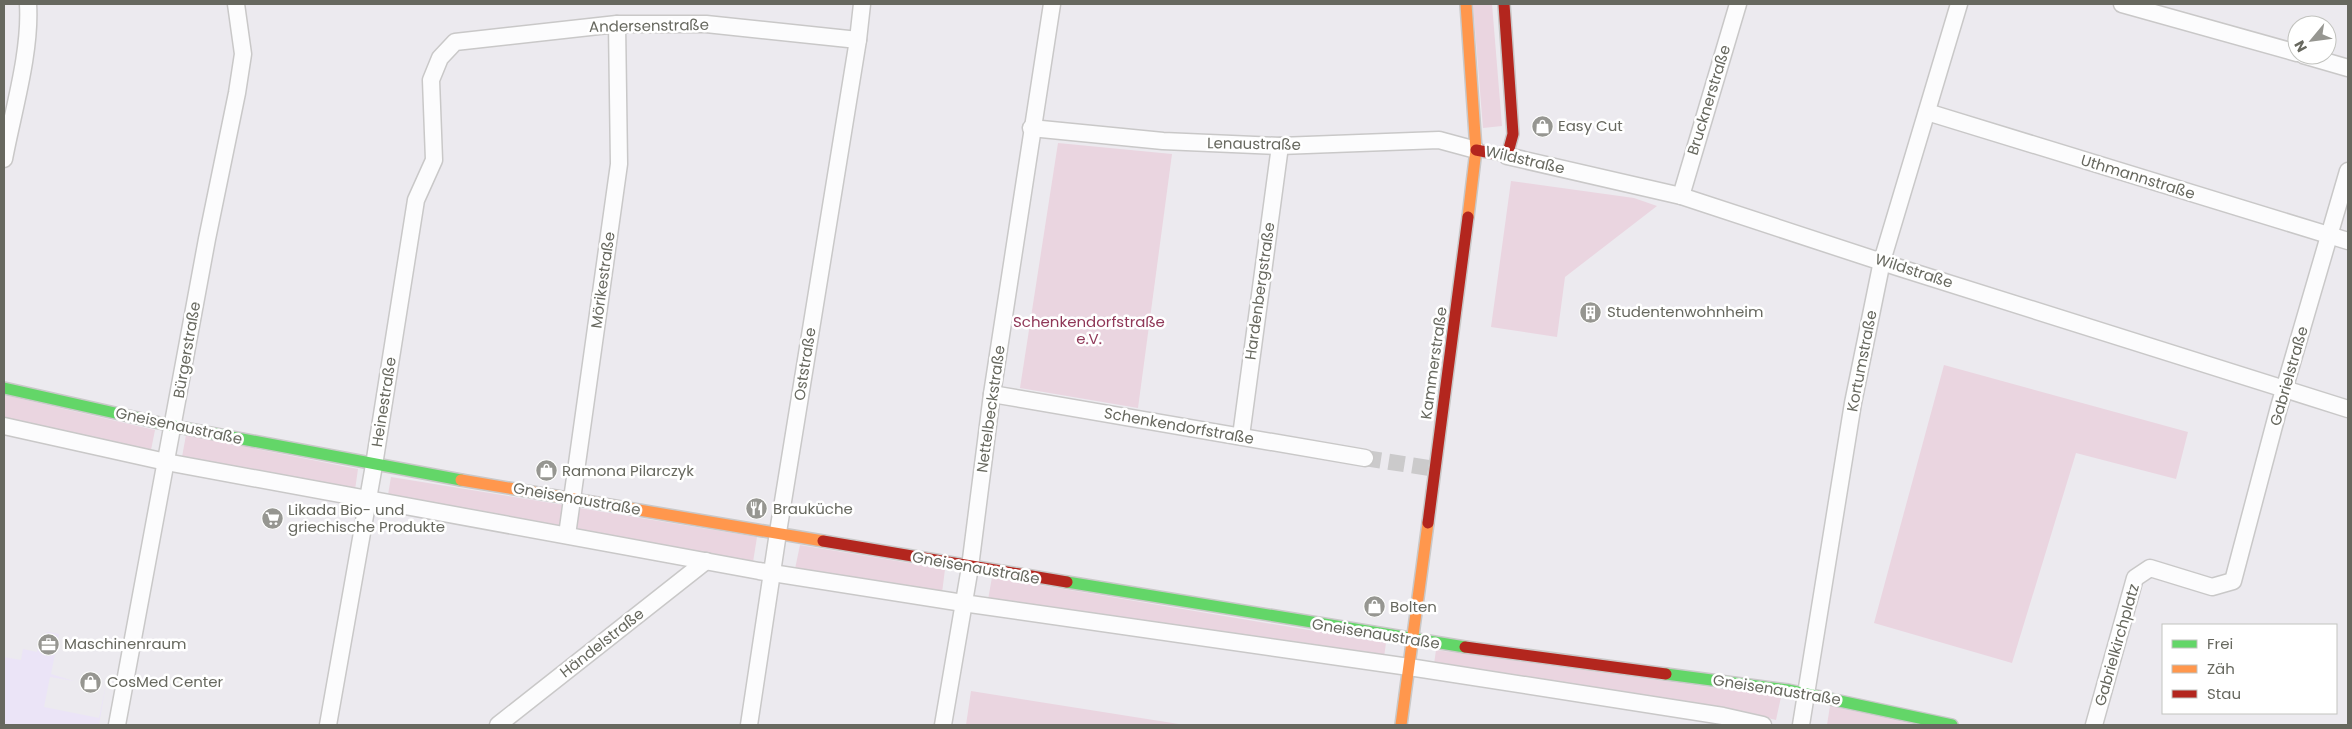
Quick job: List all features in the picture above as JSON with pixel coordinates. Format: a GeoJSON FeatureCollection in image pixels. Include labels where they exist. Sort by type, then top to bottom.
{"type":"FeatureCollection","features":[{"type":"Feature","properties":{"kind":"street"},"geometry":{"type":"LineString","coordinates":[[4,159],[26,45],[29,19],[28,4]]}},
{"type":"Feature","properties":{"kind":"street","name":"Bürgerstraße"},"geometry":{"type":"LineString","coordinates":[[117,725],[240,73],[243,54],[236,4]]}},
{"type":"Feature","properties":{"kind":"street","name":"Oststraße"},"geometry":{"type":"LineString","coordinates":[[749,725],[858,40],[862,4]]}},
{"type":"Feature","properties":{"kind":"street","name":"Nettelbeckstraße"},"geometry":{"type":"LineString","coordinates":[[943,725],[970,567],[992,394],[1031,128],[1052,4]]}},
{"type":"Feature","properties":{"kind":"street","name":"Kammerstraße"},"geometry":{"type":"LineString","coordinates":[[1401,725],[1476,150],[1466,4]]}},
{"type":"Feature","properties":{"kind":"street"},"geometry":{"type":"LineString","coordinates":[[1504,4],[1513,134],[1507,156]]}},
{"type":"Feature","properties":{"kind":"street","name":"Brucknerstraße"},"geometry":{"type":"LineString","coordinates":[[1681,196],[1738,4]]}},
{"type":"Feature","properties":{"kind":"street","name":"Kortumstraße"},"geometry":{"type":"LineString","coordinates":[[1801,725],[1853,403],[1882,261],[1959,4]]}},
{"type":"Feature","properties":{"kind":"street"},"geometry":{"type":"LineString","coordinates":[[2122,4],[2287,50]]}},
{"type":"Feature","properties":{"kind":"street","name":"Andersenstraße"},"geometry":{"type":"LineString","coordinates":[[431,80],[440,58],[455,42],[617,24],[706,24],[858,40]]}},
{"type":"Feature","properties":{"kind":"street","name":"Mörikestraße"},"geometry":{"type":"LineString","coordinates":[[567,535],[619,164],[617,24]]}},
{"type":"Feature","properties":{"kind":"street","name":"Heinestraße"},"geometry":{"type":"LineString","coordinates":[[328,725],[374,465],[416,200],[434,160],[431,80]]}},
{"type":"Feature","properties":{"kind":"street","name":"Uthmannstraße"},"geometry":{"type":"LineString","coordinates":[[1927,112],[2348,241]]}},
{"type":"Feature","properties":{"kind":"street","name":"Lenaustraße"},"geometry":{"type":"LineString","coordinates":[[1031,128],[1163,141],[1280,146],[1439,140],[1476,150]]}},
{"type":"Feature","properties":{"kind":"street","name":"Hardenbergstraße"},"geometry":{"type":"LineString","coordinates":[[1241,436],[1280,146]]}},
{"type":"Feature","properties":{"kind":"street","name":"Wildstraße"},"geometry":{"type":"LineString","coordinates":[[1476,150],[1681,196],[2348,409]]}},
{"type":"Feature","properties":{"kind":"street","name":"Gabrielstraße"},"geometry":{"type":"LineString","coordinates":[[2233,581],[2284,389],[2348,171]]}},
{"type":"Feature","properties":{"kind":"street","name":"Gneisenaustraße"},"geometry":{"type":"LineString","coordinates":[[4,388],[173,426],[374,465],[1412,640],[1807,693],[1952,725]]}},
{"type":"Feature","properties":{"kind":"street","name":"Schenkendorfstraße"},"geometry":{"type":"LineString","coordinates":[[992,394],[1365,458]]}},
{"type":"Feature","properties":{"kind":"street","name":"Gneisenaustraße"},"geometry":{"type":"LineString","coordinates":[[4,426],[166,462],[772,573],[963,603],[1409,667],[1723,716],[1763,725]]}},
{"type":"Feature","properties":{"kind":"street","name":"Händelstraße"},"geometry":{"type":"LineString","coordinates":[[498,725],[706,561]]}},
{"type":"Feature","properties":{"kind":"street","name":"Gabrielkirchplatz"},"geometry":{"type":"LineString","coordinates":[[2094,725],[2134,578],[2150,568],[2212,587],[2233,581]]}},
{"type":"Feature","properties":{"kind":"shaded area"},"geometry":{"type":"Polygon","coordinates":[[[48,632],[59,634],[51,674],[74,681],[50,677],[44,707],[99,718],[106,684],[99,725],[4,725],[4,657],[21,660],[23,649],[37,652],[40,637],[48,632]]]}},
{"type":"Feature","properties":{"kind":"green space"},"geometry":{"type":"Polygon","coordinates":[[[1473,4],[1492,4],[1502,126],[1483,128],[1473,4]]]}},
{"type":"Feature","properties":{"kind":"green space","name":"Schenkendorfstraße e.V."},"geometry":{"type":"Polygon","coordinates":[[[1058,143],[1172,154],[1138,408],[1020,388],[1058,143]]]}},
{"type":"Feature","properties":{"kind":"green space"},"geometry":{"type":"Polygon","coordinates":[[[1511,181],[1634,198],[1657,206],[1565,277],[1557,337],[1491,327],[1511,181]]]}},
{"type":"Feature","properties":{"kind":"green space"},"geometry":{"type":"Polygon","coordinates":[[[1944,365],[2188,432],[2176,479],[2076,453],[2012,663],[1874,623],[1944,365]]]}},
{"type":"Feature","properties":{"kind":"green space"},"geometry":{"type":"Polygon","coordinates":[[[4,395],[155,430],[151,450],[4,417],[4,395]]]}},
{"type":"Feature","properties":{"kind":"green space"},"geometry":{"type":"Polygon","coordinates":[[[186,435],[358,469],[355,490],[182,457],[186,435]]]}},
{"type":"Feature","properties":{"kind":"green space"},"geometry":{"type":"Polygon","coordinates":[[[391,477],[564,505],[561,526],[388,495],[391,477]]]}},
{"type":"Feature","properties":{"kind":"green space"},"geometry":{"type":"Polygon","coordinates":[[[579,508],[757,537],[753,562],[576,529],[579,508]]]}},
{"type":"Feature","properties":{"kind":"green space"},"geometry":{"type":"Polygon","coordinates":[[[800,545],[945,569],[942,593],[795,569],[800,545]]]}},
{"type":"Feature","properties":{"kind":"green space"},"geometry":{"type":"Polygon","coordinates":[[[992,577],[1386,643],[1384,657],[988,600],[992,577]]]}},
{"type":"Feature","properties":{"kind":"green space"},"geometry":{"type":"Polygon","coordinates":[[[1436,650],[1781,697],[1776,720],[1725,708],[1434,664],[1436,650]]]}},
{"type":"Feature","properties":{"kind":"green space"},"geometry":{"type":"Polygon","coordinates":[[[971,691],[1185,725],[966,725],[971,691]]]}},
{"type":"Feature","properties":{"kind":"green space"},"geometry":{"type":"Polygon","coordinates":[[[1830,706],[1918,725],[1827,725],[1830,706]]]}},
{"type":"Feature","properties":{"kind":"tunnel"},"geometry":{"type":"LineString","coordinates":[[1365,458],[1435,469]]}},
{"type":"Feature","properties":{"kind":"traffic: fast"},"geometry":{"type":"LineString","coordinates":[[4,388],[173,426],[461,480]]}},
{"type":"Feature","properties":{"kind":"traffic: fast"},"geometry":{"type":"LineString","coordinates":[[1067,582],[1465,647]]}},
{"type":"Feature","properties":{"kind":"traffic: fast"},"geometry":{"type":"LineString","coordinates":[[1666,674],[1788,690],[1952,725]]}},
{"type":"Feature","properties":{"kind":"traffic: slow"},"geometry":{"type":"LineString","coordinates":[[1466,4],[1476,150],[1468,217]]}},
{"type":"Feature","properties":{"kind":"traffic: slow"},"geometry":{"type":"LineString","coordinates":[[461,480],[823,541]]}},
{"type":"Feature","properties":{"kind":"traffic: slow"},"geometry":{"type":"LineString","coordinates":[[1401,725],[1428,523]]}},
{"type":"Feature","properties":{"kind":"traffic: jam"},"geometry":{"type":"LineString","coordinates":[[1476,150],[1507,156],[1513,134],[1504,4]]}},
{"type":"Feature","properties":{"kind":"traffic: jam"},"geometry":{"type":"LineString","coordinates":[[1428,523],[1468,217]]}},
{"type":"Feature","properties":{"kind":"traffic: jam"},"geometry":{"type":"LineString","coordinates":[[823,541],[1067,582]]}},
{"type":"Feature","properties":{"kind":"traffic: jam"},"geometry":{"type":"LineString","coordinates":[[1465,647],[1666,674]]}},
{"type":"Feature","properties":{"kind":"place","name":"Easy Cut"},"geometry":{"type":"Point","coordinates":[1542,126]}},
{"type":"Feature","properties":{"kind":"place","name":"Studentenwohnheim"},"geometry":{"type":"Point","coordinates":[1591,312]}},
{"type":"Feature","properties":{"kind":"place","name":"Ramona Pilarczyk"},"geometry":{"type":"Point","coordinates":[546,471]}},
{"type":"Feature","properties":{"kind":"place","name":"Brauküche"},"geometry":{"type":"Point","coordinates":[757,509]}},
{"type":"Feature","properties":{"kind":"place","name":"Likada Bio- und griechische Produkte"},"geometry":{"type":"Point","coordinates":[272,519]}},
{"type":"Feature","properties":{"kind":"place","name":"Bolten"},"geometry":{"type":"Point","coordinates":[1374,607]}},
{"type":"Feature","properties":{"kind":"place","name":"Maschinenraum"},"geometry":{"type":"Point","coordinates":[48,644]}},
{"type":"Feature","properties":{"kind":"place","name":"CosMed Center"},"geometry":{"type":"Point","coordinates":[91,682]}}]}
